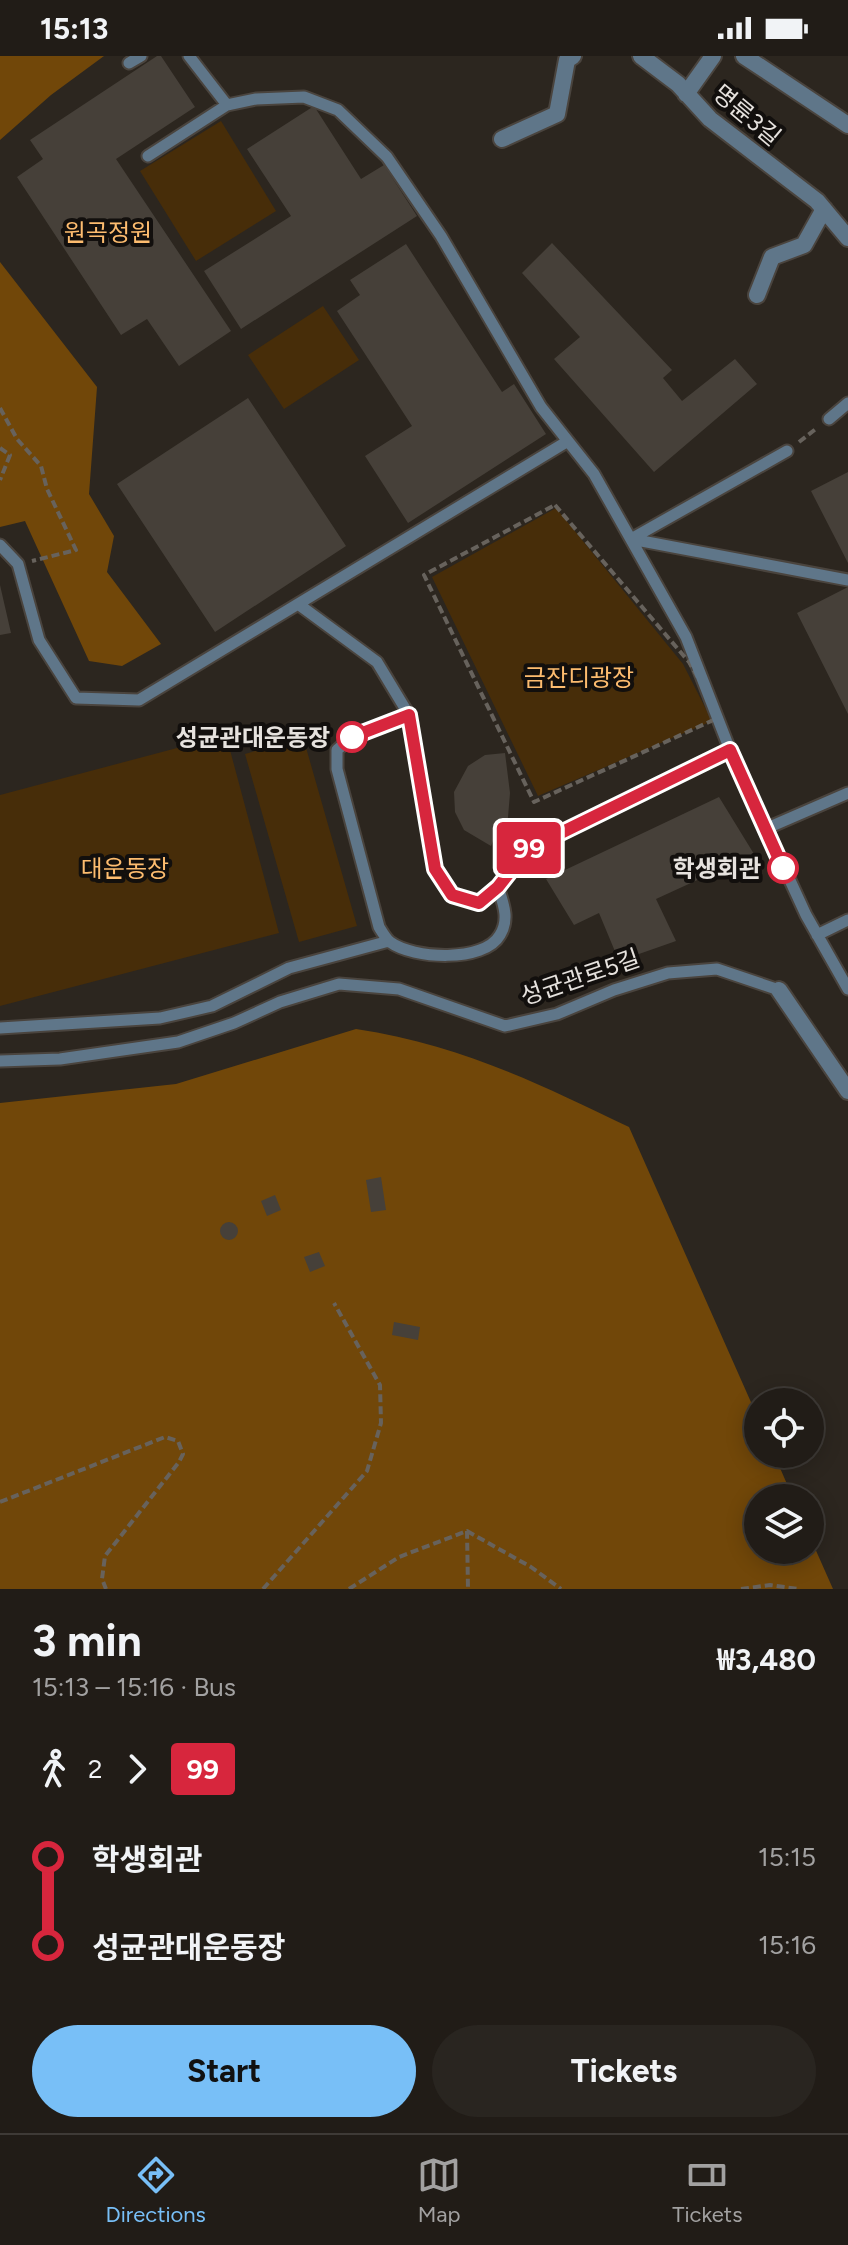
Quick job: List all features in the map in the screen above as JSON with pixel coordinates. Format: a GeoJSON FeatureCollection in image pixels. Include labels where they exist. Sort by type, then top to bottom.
{"type":"FeatureCollection","features":[{"type":"Feature","properties":{"kind":"street"},"geometry":{"type":"LineString","coordinates":[[502,139],[557,114],[567,60],[573,56]]}},
{"type":"Feature","properties":{"kind":"street","name":"명륜3길"},"geometry":{"type":"LineString","coordinates":[[641,56],[710,119],[824,209],[848,238]]}},
{"type":"Feature","properties":{"kind":"street"},"geometry":{"type":"LineString","coordinates":[[686,94],[713,56]]}},
{"type":"Feature","properties":{"kind":"street"},"geometry":{"type":"LineString","coordinates":[[744,56],[848,125]]}},
{"type":"Feature","properties":{"kind":"street"},"geometry":{"type":"LineString","coordinates":[[757,295],[772,257],[804,245],[824,209]]}},
{"type":"Feature","properties":{"kind":"street","name":"성균관로5길"},"geometry":{"type":"LineString","coordinates":[[779,990],[848,1091]]}},
{"type":"Feature","properties":{"kind":"lane"},"geometry":{"type":"LineString","coordinates":[[129,63],[141,56]]}},
{"type":"Feature","properties":{"kind":"lane"},"geometry":{"type":"LineString","coordinates":[[189,56],[227,105]]}},
{"type":"Feature","properties":{"kind":"lane"},"geometry":{"type":"LineString","coordinates":[[148,156],[227,105],[256,99],[304,97],[338,110],[387,157],[441,236],[541,407],[594,474],[686,637],[765,829],[817,935],[848,989]]}},
{"type":"Feature","properties":{"kind":"lane"},"geometry":{"type":"LineString","coordinates":[[829,419],[848,403]]}},
{"type":"Feature","properties":{"kind":"lane"},"geometry":{"type":"LineString","coordinates":[[0,545],[18,564],[39,640],[76,698],[139,700],[568,441]]}},
{"type":"Feature","properties":{"kind":"lane"},"geometry":{"type":"LineString","coordinates":[[631,539],[787,451]]}},
{"type":"Feature","properties":{"kind":"lane"},"geometry":{"type":"LineString","coordinates":[[631,539],[848,580]]}},
{"type":"Feature","properties":{"kind":"lane"},"geometry":{"type":"LineString","coordinates":[[298,604],[377,662],[409,715],[435,869],[452,895],[479,903],[498,887],[528,849],[730,750]]}},
{"type":"Feature","properties":{"kind":"lane"},"geometry":{"type":"LineString","coordinates":[[409,715],[352,737],[337,750],[337,769],[379,927],[389,941],[409,951],[434,956],[470,953],[489,947],[500,935],[506,913],[498,887]]}},
{"type":"Feature","properties":{"kind":"lane"},"geometry":{"type":"LineString","coordinates":[[765,829],[848,793]]}},
{"type":"Feature","properties":{"kind":"lane"},"geometry":{"type":"LineString","coordinates":[[817,935],[848,920]]}},
{"type":"Feature","properties":{"kind":"lane"},"geometry":{"type":"LineString","coordinates":[[0,1028],[160,1018],[212,1006],[289,968],[389,941]]}},
{"type":"Feature","properties":{"kind":"lane","name":"성균관로5길"},"geometry":{"type":"LineString","coordinates":[[0,1061],[60,1059],[178,1042],[234,1023],[280,1002],[339,984],[399,989],[505,1026],[557,1014],[614,990],[668,973],[717,969],[779,990]]}},
{"type":"Feature","properties":{"kind":"path"},"geometry":{"type":"LineString","coordinates":[[0,408],[17,439],[41,466],[47,489],[76,550],[18,564]]}},
{"type":"Feature","properties":{"kind":"path"},"geometry":{"type":"LineString","coordinates":[[787,451],[829,419]]}},
{"type":"Feature","properties":{"kind":"path"},"geometry":{"type":"LineString","coordinates":[[0,448],[10,455],[0,480]]}},
{"type":"Feature","properties":{"kind":"path"},"geometry":{"type":"LineString","coordinates":[[555,505],[689,662],[720,717],[534,802],[424,575],[555,505]]}},
{"type":"Feature","properties":{"kind":"path"},"geometry":{"type":"LineString","coordinates":[[263,1589],[367,1471],[381,1423],[380,1385],[334,1303]]}},
{"type":"Feature","properties":{"kind":"path"},"geometry":{"type":"LineString","coordinates":[[0,1502],[165,1437],[178,1441],[183,1454],[179,1462],[105,1556],[102,1579],[106,1589]]}},
{"type":"Feature","properties":{"kind":"path"},"geometry":{"type":"LineString","coordinates":[[349,1589],[399,1557],[467,1531]]}},
{"type":"Feature","properties":{"kind":"path"},"geometry":{"type":"LineString","coordinates":[[467,1531],[468,1589]]}},
{"type":"Feature","properties":{"kind":"path"},"geometry":{"type":"LineString","coordinates":[[467,1531],[531,1567],[561,1589]]}},
{"type":"Feature","properties":{"kind":"path"},"geometry":{"type":"LineString","coordinates":[[741,1589],[770,1585],[798,1589]]}},
{"type":"Feature","properties":{"kind":"green space"},"geometry":{"type":"Polygon","coordinates":[[[221,121],[276,211],[196,261],[140,171],[221,121]]]}},
{"type":"Feature","properties":{"kind":"green space"},"geometry":{"type":"Polygon","coordinates":[[[323,306],[359,360],[284,409],[248,355],[323,306]]]}},
{"type":"Feature","properties":{"kind":"green space","name":"금잔디광장"},"geometry":{"type":"Polygon","coordinates":[[[556,508],[683,664],[712,721],[538,796],[432,577],[556,508]]]}},
{"type":"Feature","properties":{"kind":"green space","name":"대운동장"},"geometry":{"type":"Polygon","coordinates":[[[226,735],[279,933],[0,1006],[0,795],[226,735]]]}},
{"type":"Feature","properties":{"kind":"green space"},"geometry":{"type":"Polygon","coordinates":[[[303,737],[357,926],[299,942],[245,754],[303,737]]]}},
{"type":"Feature","properties":{"kind":"shaded area"},"geometry":{"type":"Polygon","coordinates":[[[0,56],[104,56],[51,95],[0,140],[0,56]]]}},
{"type":"Feature","properties":{"kind":"shaded area"},"geometry":{"type":"Polygon","coordinates":[[[0,262],[97,387],[89,494],[114,536],[107,572],[161,644],[122,666],[89,661],[25,521],[0,527],[0,262]]]}},
{"type":"Feature","properties":{"kind":"shaded area"},"geometry":{"type":"Polygon","coordinates":[[[356,1029],[463,1055],[529,1080],[629,1127],[745,1388],[744,1468],[780,1468],[787,1484],[744,1484],[744,1564],[822,1564],[833,1589],[0,1589],[0,1103],[176,1084],[356,1029]]]}},
{"type":"Feature","properties":{"kind":"building"},"geometry":{"type":"Polygon","coordinates":[[[161,56],[195,107],[116,159],[231,331],[179,366],[147,319],[121,335],[17,177],[43,159],[30,140],[161,56]]]}},
{"type":"Feature","properties":{"kind":"building"},"geometry":{"type":"Polygon","coordinates":[[[314,106],[361,179],[384,165],[417,216],[241,329],[204,271],[291,216],[247,149],[314,106]]]}},
{"type":"Feature","properties":{"kind":"building"},"geometry":{"type":"Polygon","coordinates":[[[552,243],[672,370],[663,378],[682,401],[735,359],[757,384],[654,472],[554,359],[580,337],[522,273],[552,243]]]}},
{"type":"Feature","properties":{"kind":"building"},"geometry":{"type":"Polygon","coordinates":[[[406,244],[502,392],[514,384],[546,434],[408,523],[365,456],[412,426],[337,311],[360,295],[350,280],[406,244]]]}},
{"type":"Feature","properties":{"kind":"building"},"geometry":{"type":"Polygon","coordinates":[[[248,398],[346,546],[215,632],[117,484],[248,398]]]}},
{"type":"Feature","properties":{"kind":"building"},"geometry":{"type":"Polygon","coordinates":[[[848,472],[848,563],[811,491],[848,472]]]}},
{"type":"Feature","properties":{"kind":"building"},"geometry":{"type":"Polygon","coordinates":[[[0,585],[11,633],[0,635],[0,585]]]}},
{"type":"Feature","properties":{"kind":"building"},"geometry":{"type":"Polygon","coordinates":[[[848,587],[848,714],[797,613],[848,587]]]}},
{"type":"Feature","properties":{"kind":"building"},"geometry":{"type":"Polygon","coordinates":[[[505,753],[510,793],[507,829],[495,836],[491,846],[464,830],[455,812],[454,792],[468,766],[485,755],[505,753]]]}},
{"type":"Feature","properties":{"kind":"building","name":"학생회관"},"geometry":{"type":"Polygon","coordinates":[[[719,797],[754,854],[656,899],[676,941],[619,961],[599,913],[574,925],[546,879],[719,797]]]}},
{"type":"Feature","properties":{"kind":"building"},"geometry":{"type":"Polygon","coordinates":[[[381,1177],[386,1210],[371,1212],[366,1180],[381,1177]]]}},
{"type":"Feature","properties":{"kind":"building"},"geometry":{"type":"Polygon","coordinates":[[[275,1195],[281,1210],[267,1216],[261,1201],[275,1195]]]}},
{"type":"Feature","properties":{"kind":"building"},"geometry":{"type":"Polygon","coordinates":[[[229,1222],[238,1231],[229,1240],[220,1231],[229,1222]]]}},
{"type":"Feature","properties":{"kind":"building"},"geometry":{"type":"Polygon","coordinates":[[[319,1252],[325,1266],[310,1272],[304,1257],[319,1252]]]}},
{"type":"Feature","properties":{"kind":"building"},"geometry":{"type":"Polygon","coordinates":[[[394,1322],[420,1327],[418,1340],[392,1335],[394,1322]]]}},
{"type":"Feature","properties":{"kind":"bus line","name":"99"},"geometry":{"type":"LineString","coordinates":[[352,737],[409,715],[435,869],[452,895],[479,903],[498,887],[528,849],[730,750],[783,868]]}},
{"type":"Feature","properties":{"kind":"place","name":"성균관대운동장"},"geometry":{"type":"Point","coordinates":[352,737]}},
{"type":"Feature","properties":{"kind":"place","name":"학생회관"},"geometry":{"type":"Point","coordinates":[783,868]}},
{"type":"Feature","properties":{"kind":"park label","name":"원곡정원"},"geometry":{"type":"Point","coordinates":[108,232]}}]}
